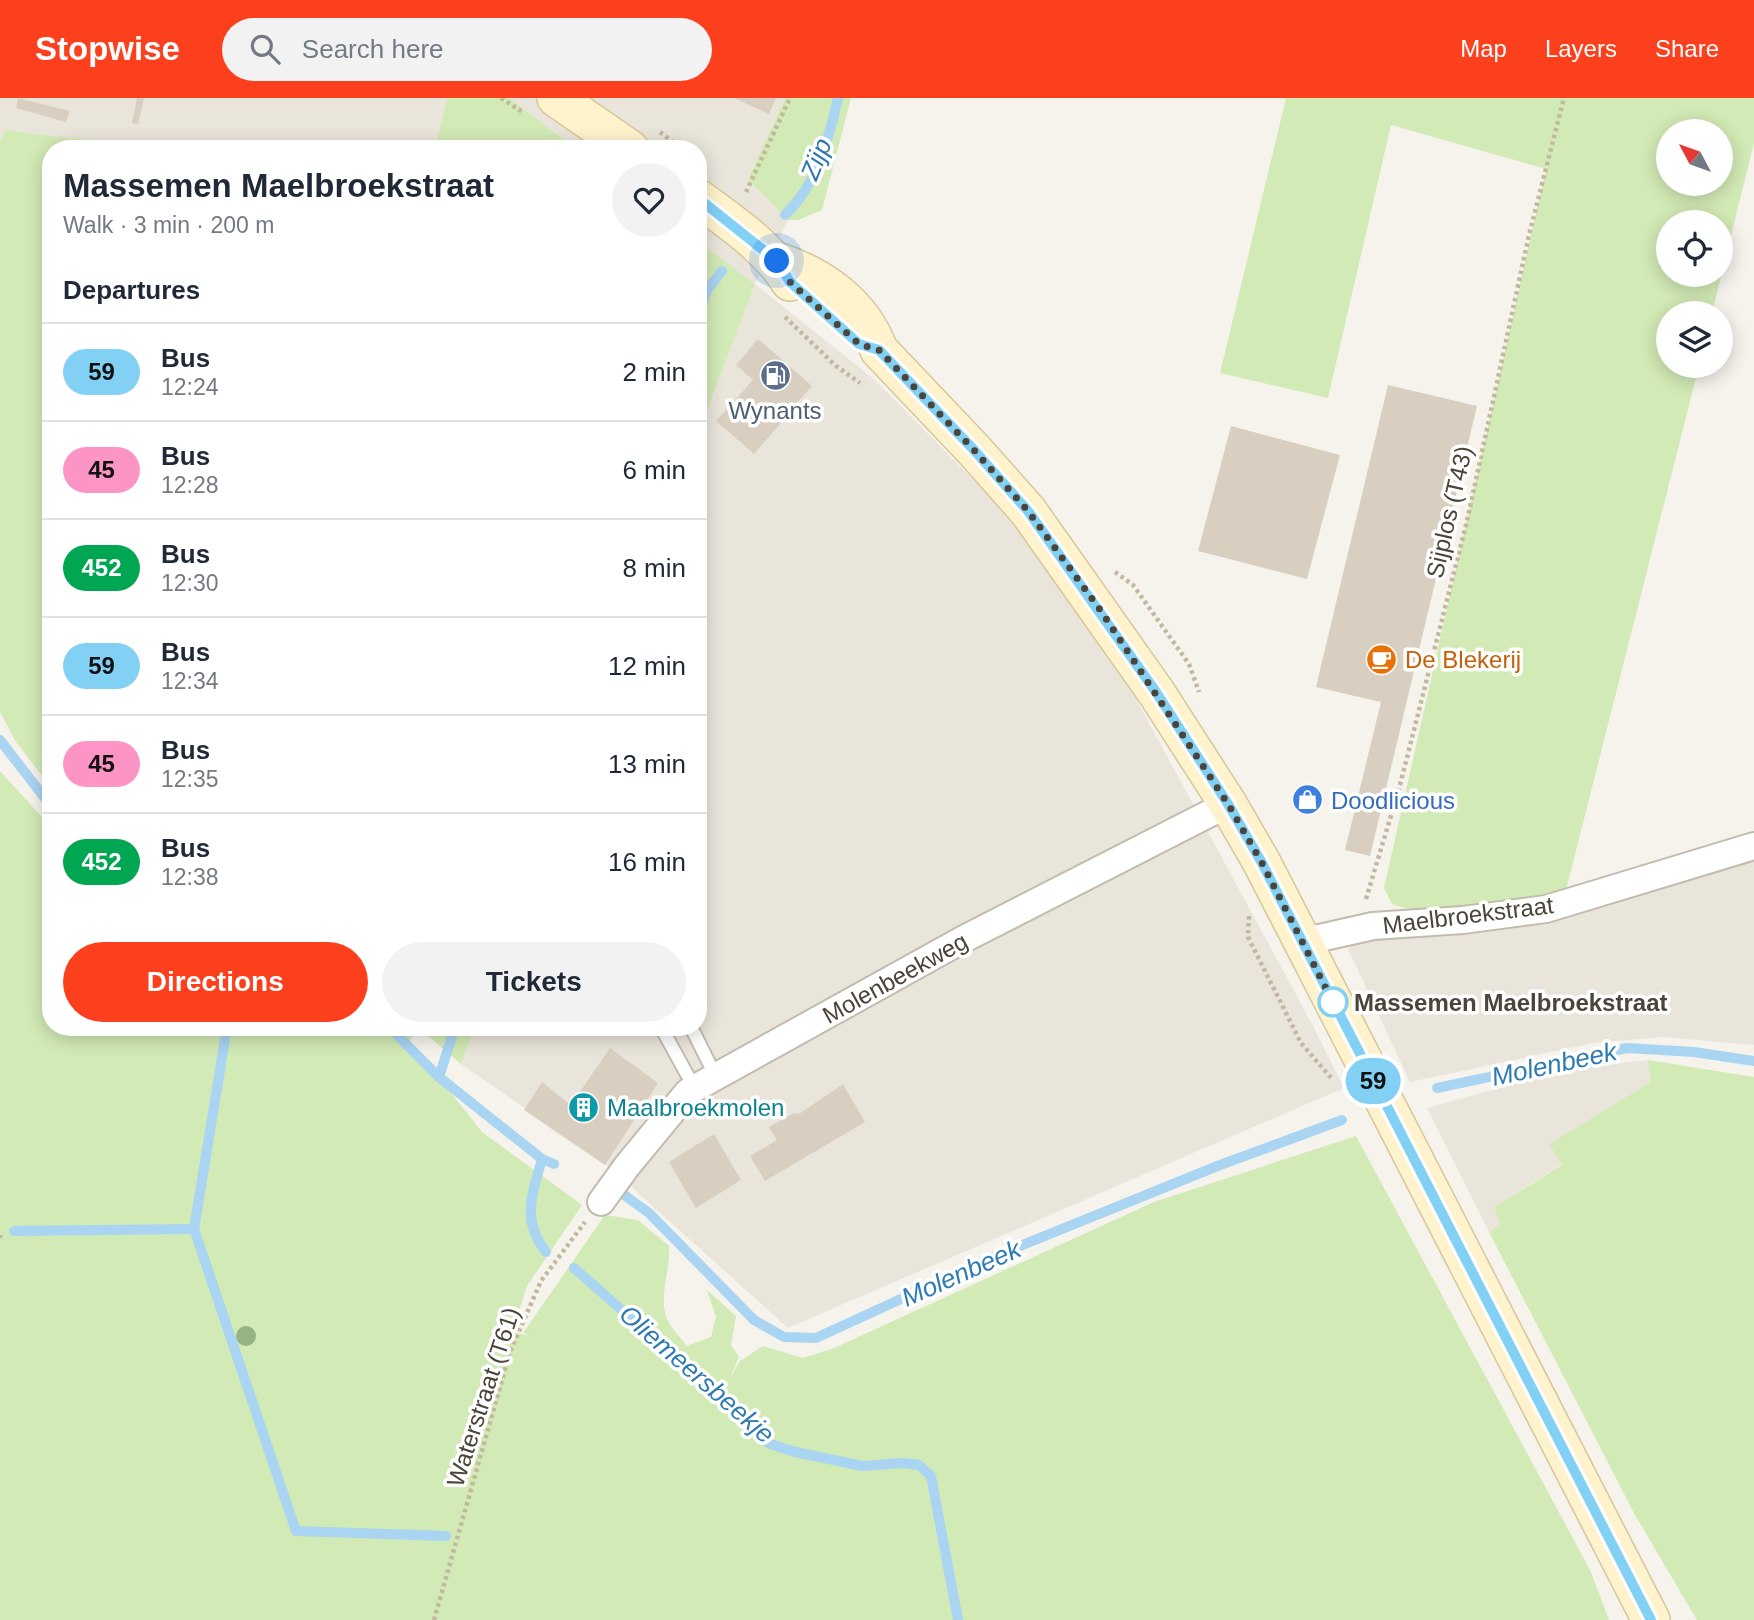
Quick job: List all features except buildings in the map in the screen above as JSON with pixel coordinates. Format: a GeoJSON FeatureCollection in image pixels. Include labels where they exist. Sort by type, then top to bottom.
{"type":"FeatureCollection","features":[{"type":"Feature","properties":{"kind":"main road"},"geometry":{"type":"LineString","coordinates":[[556,98],[617,140]]}},
{"type":"Feature","properties":{"kind":"main road"},"geometry":{"type":"LineString","coordinates":[[707,204],[777,261],[790,282],[859,344],[879,350],[1028,511],[1116,634],[1228,804],[1262,863],[1651,1620]]}},
{"type":"Feature","properties":{"kind":"street","name":"Molenbeekweg"},"geometry":{"type":"LineString","coordinates":[[601,1202],[688,1092],[984,928],[1228,804]]}},
{"type":"Feature","properties":{"kind":"street","name":"Maelbroekstraat"},"geometry":{"type":"LineString","coordinates":[[1302,942],[1373,926],[1463,920],[1546,909],[1754,846]]}},
{"type":"Feature","properties":{"kind":"lane"},"geometry":{"type":"LineString","coordinates":[[668,1036],[705,1083]]}},
{"type":"Feature","properties":{"kind":"lane"},"geometry":{"type":"LineString","coordinates":[[693,1036],[705,1083]]}},
{"type":"Feature","properties":{"kind":"path"},"geometry":{"type":"LineString","coordinates":[[730,221],[790,98]]}},
{"type":"Feature","properties":{"kind":"path","name":"Sijplos (T43)"},"geometry":{"type":"LineString","coordinates":[[1356,930],[1399,789],[1467,521],[1529,235],[1564,98]]}},
{"type":"Feature","properties":{"kind":"path"},"geometry":{"type":"LineString","coordinates":[[779,311],[836,366],[870,390]]}},
{"type":"Feature","properties":{"kind":"path"},"geometry":{"type":"LineString","coordinates":[[1250,905],[1248,937],[1301,1044],[1336,1083]]}},
{"type":"Feature","properties":{"kind":"path","name":"Waterstraat (T61)"},"geometry":{"type":"LineString","coordinates":[[434,1620],[510,1352],[541,1281],[601,1202]]}},
{"type":"Feature","properties":{"kind":"shaded area"},"geometry":{"type":"Polygon","coordinates":[[[0,98],[447,98],[437,140],[86,140],[5,130],[0,142],[0,98]]]}},
{"type":"Feature","properties":{"kind":"shaded area"},"geometry":{"type":"Polygon","coordinates":[[[509,98],[785,98],[748,178],[788,220],[755,284],[707,248],[707,140],[565,140],[509,98]]]}},
{"type":"Feature","properties":{"kind":"shaded area"},"geometry":{"type":"Polygon","coordinates":[[[755,284],[876,381],[1002,509],[1115,660],[1344,1088],[788,1328],[607,1165],[461,1064],[472,1036],[707,1036],[707,410],[755,284]]]}},
{"type":"Feature","properties":{"kind":"shaded area"},"geometry":{"type":"Polygon","coordinates":[[[1754,858],[1754,1045],[1662,1037],[1594,1043],[1410,1082],[1348,949],[1356,942],[1438,935],[1754,858]]]}},
{"type":"Feature","properties":{"kind":"shaded area"},"geometry":{"type":"Polygon","coordinates":[[[1648,1060],[1652,1082],[1549,1144],[1562,1164],[1494,1207],[1500,1225],[1489,1232],[1427,1108],[1564,1070],[1648,1060]]]}},
{"type":"Feature","properties":{"kind":"green space"},"geometry":{"type":"Polygon","coordinates":[[[447,98],[509,98],[565,140],[437,140],[447,98]]]}},
{"type":"Feature","properties":{"kind":"green space"},"geometry":{"type":"Polygon","coordinates":[[[785,98],[851,98],[822,210],[798,220],[788,220],[748,179],[785,98]]]}},
{"type":"Feature","properties":{"kind":"green space"},"geometry":{"type":"Polygon","coordinates":[[[1286,98],[1754,98],[1754,143],[1733,228],[1733,210],[1656,210],[1656,287],[1718,287],[1715,301],[1656,301],[1656,378],[1696,378],[1566,890],[1478,907],[1432,910],[1411,909],[1392,904],[1384,888],[1546,169],[1391,125],[1328,398],[1220,373],[1286,98]]]}},
{"type":"Feature","properties":{"kind":"green space"},"geometry":{"type":"Polygon","coordinates":[[[5,130],[86,140],[42,140],[42,775],[16,742],[0,712],[0,142],[5,130]]]}},
{"type":"Feature","properties":{"kind":"green space"},"geometry":{"type":"Polygon","coordinates":[[[707,248],[755,284],[707,410],[707,248]]]}},
{"type":"Feature","properties":{"kind":"green space"},"geometry":{"type":"Polygon","coordinates":[[[0,771],[42,817],[42,1036],[413,1036],[404,1049],[443,1083],[482,1132],[582,1205],[527,1286],[512,1332],[531,1336],[523,1333],[605,1215],[638,1220],[669,1246],[664,1292],[665,1310],[667,1319],[687,1346],[711,1337],[716,1317],[707,1290],[736,1316],[731,1345],[739,1357],[730,1378],[740,1361],[763,1346],[803,1358],[834,1348],[1154,1202],[1356,1136],[1590,1570],[1609,1620],[0,1620],[0,771]]]}},
{"type":"Feature","properties":{"kind":"green space"},"geometry":{"type":"Polygon","coordinates":[[[428,1036],[472,1036],[461,1064],[428,1036]]]}},
{"type":"Feature","properties":{"kind":"green space"},"geometry":{"type":"Polygon","coordinates":[[[1648,1060],[1754,1077],[1754,1620],[1697,1620],[1635,1515],[1489,1232],[1500,1225],[1494,1207],[1562,1165],[1549,1144],[1651,1082],[1648,1060]]]}},
{"type":"Feature","properties":{"kind":"waterway","name":"Zijp"},"geometry":{"type":"LineString","coordinates":[[785,215],[814,175],[826,145],[838,98]]}},
{"type":"Feature","properties":{"kind":"waterway","name":"Zijp"},"geometry":{"type":"LineString","coordinates":[[707,290],[722,271]]}},
{"type":"Feature","properties":{"kind":"waterway","name":"Molenbeek"},"geometry":{"type":"LineString","coordinates":[[0,740],[42,794]]}},
{"type":"Feature","properties":{"kind":"waterway"},"geometry":{"type":"LineString","coordinates":[[194,1229],[226,1036]]}},
{"type":"Feature","properties":{"kind":"waterway","name":"Molenbeek"},"geometry":{"type":"LineString","coordinates":[[398,1036],[439,1077],[542,1159],[554,1164]]}},
{"type":"Feature","properties":{"kind":"waterway","name":"Zijp"},"geometry":{"type":"LineString","coordinates":[[439,1077],[452,1036]]}},
{"type":"Feature","properties":{"kind":"waterway","name":"Molenbeek"},"geometry":{"type":"LineString","coordinates":[[1437,1088],[1627,1048],[1694,1052],[1754,1061]]}},
{"type":"Feature","properties":{"kind":"waterway","name":"Molenbeek"},"geometry":{"type":"LineString","coordinates":[[620,1192],[649,1213],[754,1320],[784,1337],[816,1338],[988,1259],[1220,1165],[1342,1120]]}},
{"type":"Feature","properties":{"kind":"waterway","name":"Oliemeersbeekje"},"geometry":{"type":"LineString","coordinates":[[542,1159],[532,1196],[531,1218],[533,1229],[546,1252]]}},
{"type":"Feature","properties":{"kind":"waterway"},"geometry":{"type":"LineString","coordinates":[[14,1231],[194,1229],[296,1531],[446,1536]]}},
{"type":"Feature","properties":{"kind":"waterway","name":"Oliemeersbeekje"},"geometry":{"type":"LineString","coordinates":[[574,1268],[735,1405],[768,1443],[791,1451],[862,1466],[903,1463],[919,1465],[931,1476],[958,1620]]}},
{"type":"Feature","properties":{"kind":"bus line","name":"59"},"geometry":{"type":"LineString","coordinates":[[707,204],[777,261],[790,282],[859,344],[879,350],[974,450],[1028,511],[1156,692],[1228,804],[1262,863],[1651,1620]]}},
{"type":"Feature","properties":{"kind":"place","name":"Wynants"},"geometry":{"type":"Point","coordinates":[775,376]}},
{"type":"Feature","properties":{"kind":"place","name":"De Blekerij"},"geometry":{"type":"Point","coordinates":[1382,659]}},
{"type":"Feature","properties":{"kind":"place","name":"Doodlicious"},"geometry":{"type":"Point","coordinates":[1308,800]}},
{"type":"Feature","properties":{"kind":"place","name":"Massemen Maelbroekstraat"},"geometry":{"type":"Point","coordinates":[1333,1002]}},
{"type":"Feature","properties":{"kind":"place","name":"Maalbroekmolen"},"geometry":{"type":"Point","coordinates":[584,1107]}},
{"type":"Feature","properties":{"kind":"route"},"geometry":{"type":"LineString","coordinates":[[777,261],[790,282],[859,344],[879,350],[1028,511],[1101,611],[1228,804],[1262,863],[1333,1002]]}}]}
